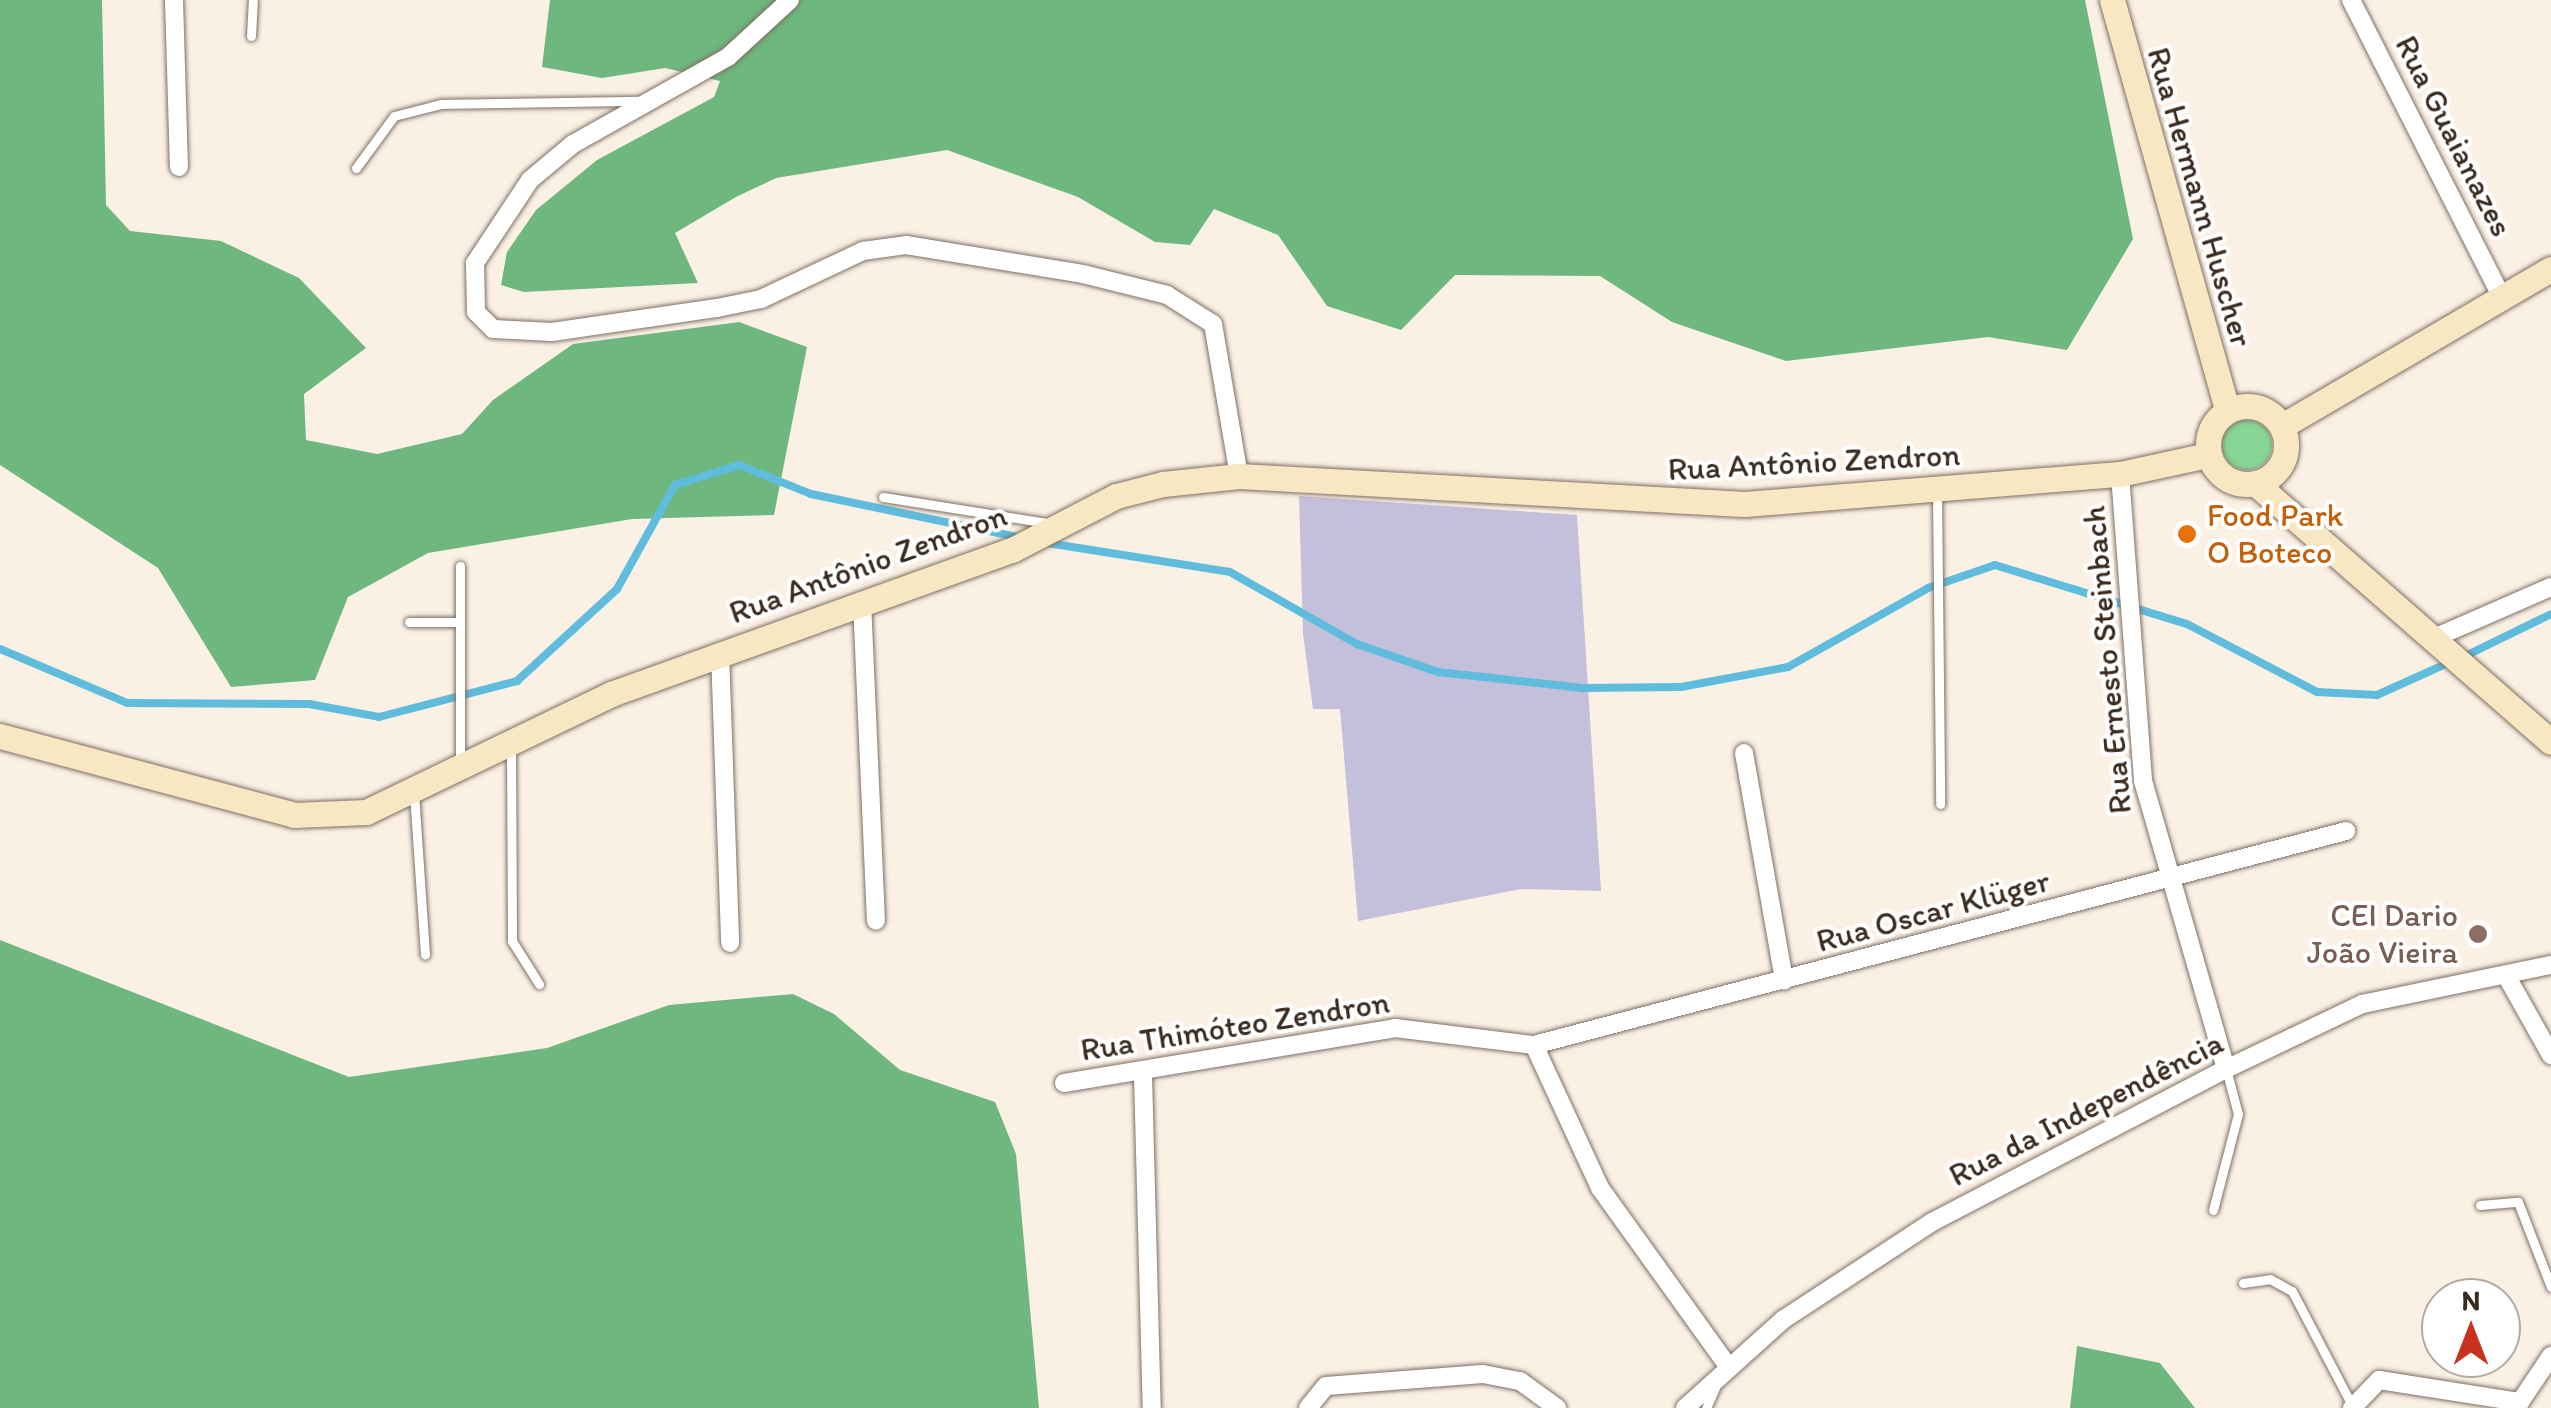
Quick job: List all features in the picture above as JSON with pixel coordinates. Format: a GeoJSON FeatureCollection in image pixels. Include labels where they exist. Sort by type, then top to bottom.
{"type":"FeatureCollection","features":[{"type":"Feature","properties":{"kind":"street"},"geometry":{"type":"LineString","coordinates":[[174,0],[180,166]]}},
{"type":"Feature","properties":{"kind":"street"},"geometry":{"type":"LineString","coordinates":[[790,0],[728,57],[647,101],[544,168],[500,223],[472,282],[476,312],[493,329],[552,332],[717,308],[761,299],[864,251],[906,245],[1082,274],[1168,295],[1212,324],[1239,476]]}},
{"type":"Feature","properties":{"kind":"street","name":"Rua Hermann Huscher"},"geometry":{"type":"LineString","coordinates":[[2112,0],[2227,410]]}},
{"type":"Feature","properties":{"kind":"street","name":"Rua Guaianazes"},"geometry":{"type":"LineString","coordinates":[[2351,0],[2503,300]]}},
{"type":"Feature","properties":{"kind":"street"},"geometry":{"type":"LineString","coordinates":[[2282,426],[2551,269]]}},
{"type":"Feature","properties":{"kind":"street"},"geometry":{"type":"LineString","coordinates":[[2255,483],[2286,454],[2282,426],[2258,406],[2227,410],[2210,430],[2208,455],[2226,478],[2255,483],[2551,742]]}},
{"type":"Feature","properties":{"kind":"street","name":"Rua Antônio Zendron"},"geometry":{"type":"LineString","coordinates":[[0,736],[294,815],[366,812],[462,774],[611,694],[1038,536],[1116,496],[1239,476],[1661,503],[1937,490],[2120,474],[2208,455]]}},
{"type":"Feature","properties":{"kind":"street","name":"Rua Ernesto Steinbach"},"geometry":{"type":"LineString","coordinates":[[2120,474],[2143,781],[2165,880],[2226,1069]]}},
{"type":"Feature","properties":{"kind":"street"},"geometry":{"type":"LineString","coordinates":[[2438,643],[2551,587]]}},
{"type":"Feature","properties":{"kind":"street"},"geometry":{"type":"LineString","coordinates":[[862,601],[876,921]]}},
{"type":"Feature","properties":{"kind":"street"},"geometry":{"type":"LineString","coordinates":[[720,652],[730,943]]}},
{"type":"Feature","properties":{"kind":"street"},"geometry":{"type":"LineString","coordinates":[[1744,752],[1784,981]]}},
{"type":"Feature","properties":{"kind":"street","name":"Rua Oscar Klüger"},"geometry":{"type":"LineString","coordinates":[[1534,1044],[2346,831]]}},
{"type":"Feature","properties":{"kind":"street","name":"Rua da Independência"},"geometry":{"type":"LineString","coordinates":[[1727,1366],[1932,1222],[2226,1069],[2362,1004],[2507,978],[2551,965]]}},
{"type":"Feature","properties":{"kind":"street"},"geometry":{"type":"LineString","coordinates":[[2507,978],[2551,1056]]}},
{"type":"Feature","properties":{"kind":"street","name":"Rua Thimóteo Zendron"},"geometry":{"type":"LineString","coordinates":[[1064,1082],[1143,1075],[1396,1028],[1534,1044]]}},
{"type":"Feature","properties":{"kind":"street"},"geometry":{"type":"LineString","coordinates":[[1534,1044],[1600,1188],[1727,1366],[1685,1408]]}},
{"type":"Feature","properties":{"kind":"street"},"geometry":{"type":"LineString","coordinates":[[1143,1075],[1152,1408]]}},
{"type":"Feature","properties":{"kind":"street"},"geometry":{"type":"LineString","coordinates":[[2353,1407],[2379,1380],[2518,1405],[2551,1356]]}},
{"type":"Feature","properties":{"kind":"street"},"geometry":{"type":"LineString","coordinates":[[1308,1408],[1326,1386],[1483,1374],[1520,1381],[1557,1408]]}},
{"type":"Feature","properties":{"kind":"lane"},"geometry":{"type":"LineString","coordinates":[[251,36],[252,0]]}},
{"type":"Feature","properties":{"kind":"lane"},"geometry":{"type":"LineString","coordinates":[[356,168],[394,116],[441,104],[647,101]]}},
{"type":"Feature","properties":{"kind":"lane"},"geometry":{"type":"LineString","coordinates":[[1937,490],[1934,607],[1940,804]]}},
{"type":"Feature","properties":{"kind":"lane"},"geometry":{"type":"LineString","coordinates":[[883,497],[1038,536]]}},
{"type":"Feature","properties":{"kind":"lane"},"geometry":{"type":"LineString","coordinates":[[460,566],[454,699],[462,774]]}},
{"type":"Feature","properties":{"kind":"lane"},"geometry":{"type":"LineString","coordinates":[[409,622],[455,622]]}},
{"type":"Feature","properties":{"kind":"lane"},"geometry":{"type":"LineString","coordinates":[[511,747],[512,941],[539,984]]}},
{"type":"Feature","properties":{"kind":"lane"},"geometry":{"type":"LineString","coordinates":[[414,793],[425,955]]}},
{"type":"Feature","properties":{"kind":"lane"},"geometry":{"type":"LineString","coordinates":[[2212,1210],[2238,1114],[2226,1069]]}},
{"type":"Feature","properties":{"kind":"lane"},"geometry":{"type":"LineString","coordinates":[[2480,1205],[2518,1202],[2551,1287]]}},
{"type":"Feature","properties":{"kind":"lane"},"geometry":{"type":"LineString","coordinates":[[2243,1283],[2270,1279],[2292,1291],[2353,1407]]}},
{"type":"Feature","properties":{"kind":"lane","name":"Rua da Independência"},"geometry":{"type":"LineString","coordinates":[[1706,1408],[1727,1366]]}},
{"type":"Feature","properties":{"kind":"shaded area"},"geometry":{"type":"Polygon","coordinates":[[[1299,496],[1577,515],[1601,891],[1521,889],[1358,921],[1340,709],[1313,709],[1303,634],[1299,496]]]}},
{"type":"Feature","properties":{"kind":"green space"},"geometry":{"type":"Polygon","coordinates":[[[0,0],[102,0],[106,205],[130,231],[221,241],[299,278],[366,348],[304,394],[306,440],[377,454],[462,434],[493,400],[573,344],[739,322],[807,347],[774,515],[632,519],[428,553],[348,597],[315,680],[231,687],[158,568],[0,465],[0,0]]]}},
{"type":"Feature","properties":{"kind":"green space"},"geometry":{"type":"Polygon","coordinates":[[[550,0],[2085,0],[2133,239],[2067,350],[1988,337],[1786,361],[1672,322],[1600,276],[1455,275],[1401,330],[1327,306],[1278,235],[1214,209],[1190,245],[1155,242],[1078,197],[947,150],[776,178],[736,197],[675,233],[698,283],[524,292],[501,285],[507,252],[536,210],[597,160],[714,97],[720,81],[665,68],[602,78],[542,67],[550,0]]]}},
{"type":"Feature","properties":{"kind":"green space"},"geometry":{"type":"Polygon","coordinates":[[[2247,420],[2265,427],[2272,445],[2265,463],[2247,470],[2229,463],[2222,445],[2229,427],[2247,420]]]}},
{"type":"Feature","properties":{"kind":"green space"},"geometry":{"type":"Polygon","coordinates":[[[0,940],[349,1077],[547,1048],[669,1005],[793,994],[834,1014],[900,1070],[995,1102],[1016,1154],[1039,1408],[0,1408],[0,940]]]}},
{"type":"Feature","properties":{"kind":"green space"},"geometry":{"type":"Polygon","coordinates":[[[2077,1346],[2160,1363],[2195,1408],[2070,1408],[2077,1346]]]}},
{"type":"Feature","properties":{"kind":"waterway"},"geometry":{"type":"LineString","coordinates":[[0,649],[127,703],[309,704],[379,717],[517,681],[617,589],[675,485],[739,465],[811,494],[1017,537]]}},
{"type":"Feature","properties":{"kind":"waterway"},"geometry":{"type":"LineString","coordinates":[[1041,542],[1230,572],[1357,644],[1438,672],[1582,688],[1681,687],[1788,667],[1928,588],[1995,565],[2187,624],[2317,692],[2377,695],[2450,662]]}},
{"type":"Feature","properties":{"kind":"waterway"},"geometry":{"type":"LineString","coordinates":[[2463,657],[2551,614]]}},
{"type":"Feature","properties":{"kind":"place","name":"Food Park O Boteco"},"geometry":{"type":"Point","coordinates":[2187,534]}},
{"type":"Feature","properties":{"kind":"place","name":"CEI Dario João Vieira"},"geometry":{"type":"Point","coordinates":[2478,934]}}]}
